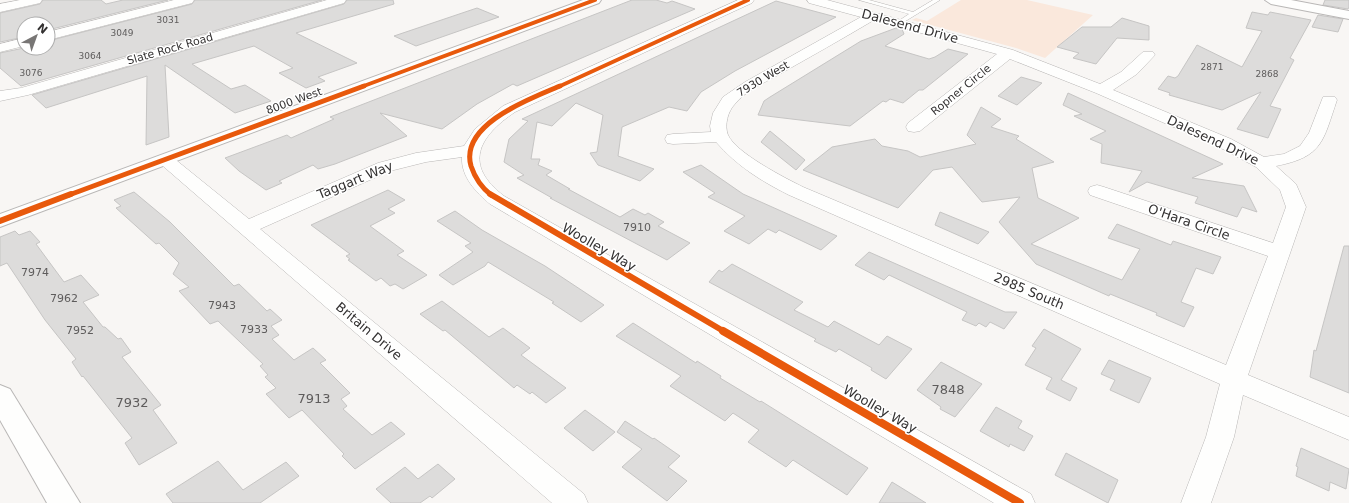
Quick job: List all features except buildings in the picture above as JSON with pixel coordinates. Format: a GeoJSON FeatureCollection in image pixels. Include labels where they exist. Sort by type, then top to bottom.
{"type":"FeatureCollection","features":[{"type":"Feature","properties":{"kind":"street"},"geometry":{"type":"LineString","coordinates":[[0,8],[36,0]]}},
{"type":"Feature","properties":{"kind":"street"},"geometry":{"type":"LineString","coordinates":[[56,34],[188,0]]}},
{"type":"Feature","properties":{"kind":"street","name":"Slate Rock Road"},"geometry":{"type":"LineString","coordinates":[[0,96],[23,92],[340,0]]}},
{"type":"Feature","properties":{"kind":"street","name":"8000 West"},"geometry":{"type":"LineString","coordinates":[[0,221],[595,0]]}},
{"type":"Feature","properties":{"kind":"street"},"geometry":{"type":"LineString","coordinates":[[470,151],[484,127],[509,109],[748,0]]}},
{"type":"Feature","properties":{"kind":"street","name":"Dalesend Drive"},"geometry":{"type":"LineString","coordinates":[[813,0],[1008,53],[1101,90],[1225,143],[1262,163],[1290,188],[1296,207],[1234,379],[1220,438],[1196,503]]}},
{"type":"Feature","properties":{"kind":"street"},"geometry":{"type":"LineString","coordinates":[[1271,0],[1349,15]]}},
{"type":"Feature","properties":{"kind":"street","name":"7930 West"},"geometry":{"type":"LineString","coordinates":[[720,137],[718,126],[720,113],[729,100],[750,85],[872,16]]}},
{"type":"Feature","properties":{"kind":"street"},"geometry":{"type":"LineString","coordinates":[[0,48],[16,44]]}},
{"type":"Feature","properties":{"kind":"street","name":"Ropner Circle"},"geometry":{"type":"LineString","coordinates":[[914,127],[1008,53]]}},
{"type":"Feature","properties":{"kind":"street"},"geometry":{"type":"LineString","coordinates":[[1101,90],[1117,83],[1131,73],[1148,55]]}},
{"type":"Feature","properties":{"kind":"street"},"geometry":{"type":"LineString","coordinates":[[1262,163],[1291,157],[1306,150],[1314,139],[1329,100]]}},
{"type":"Feature","properties":{"kind":"street"},"geometry":{"type":"LineString","coordinates":[[673,139],[720,137]]}},
{"type":"Feature","properties":{"kind":"street","name":"2985 South"},"geometry":{"type":"LineString","coordinates":[[720,137],[742,160],[762,174],[796,191],[1349,429]]}},
{"type":"Feature","properties":{"kind":"street","name":"Taggart Way"},"geometry":{"type":"LineString","coordinates":[[246,228],[384,167],[439,154],[470,151]]}},
{"type":"Feature","properties":{"kind":"street","name":"Woolley Way"},"geometry":{"type":"LineString","coordinates":[[470,151],[472,170],[481,186],[497,200],[1020,503]]}},
{"type":"Feature","properties":{"kind":"street","name":"Britain Drive"},"geometry":{"type":"LineString","coordinates":[[165,160],[574,503]]}},
{"type":"Feature","properties":{"kind":"street","name":"O'Hara Circle"},"geometry":{"type":"LineString","coordinates":[[1097,191],[1280,253]]}},
{"type":"Feature","properties":{"kind":"street"},"geometry":{"type":"LineString","coordinates":[[0,396],[64,503]]}},
{"type":"Feature","properties":{"kind":"lane"},"geometry":{"type":"LineString","coordinates":[[862,0],[915,14]]}},
{"type":"Feature","properties":{"kind":"lane"},"geometry":{"type":"LineString","coordinates":[[899,24],[936,0]]}},
{"type":"Feature","properties":{"kind":"shaded area"},"geometry":{"type":"Polygon","coordinates":[[[961,0],[1027,0],[1093,15],[1045,58],[1016,48],[912,20],[916,18],[927,21],[961,0]]]}},
{"type":"Feature","properties":{"kind":"cycle path"},"geometry":{"type":"LineString","coordinates":[[0,221],[595,0]]}},
{"type":"Feature","properties":{"kind":"cycle path"},"geometry":{"type":"LineString","coordinates":[[748,0],[509,109],[489,124],[474,142],[470,163],[474,174],[481,186],[497,200],[1020,503]]}}]}
